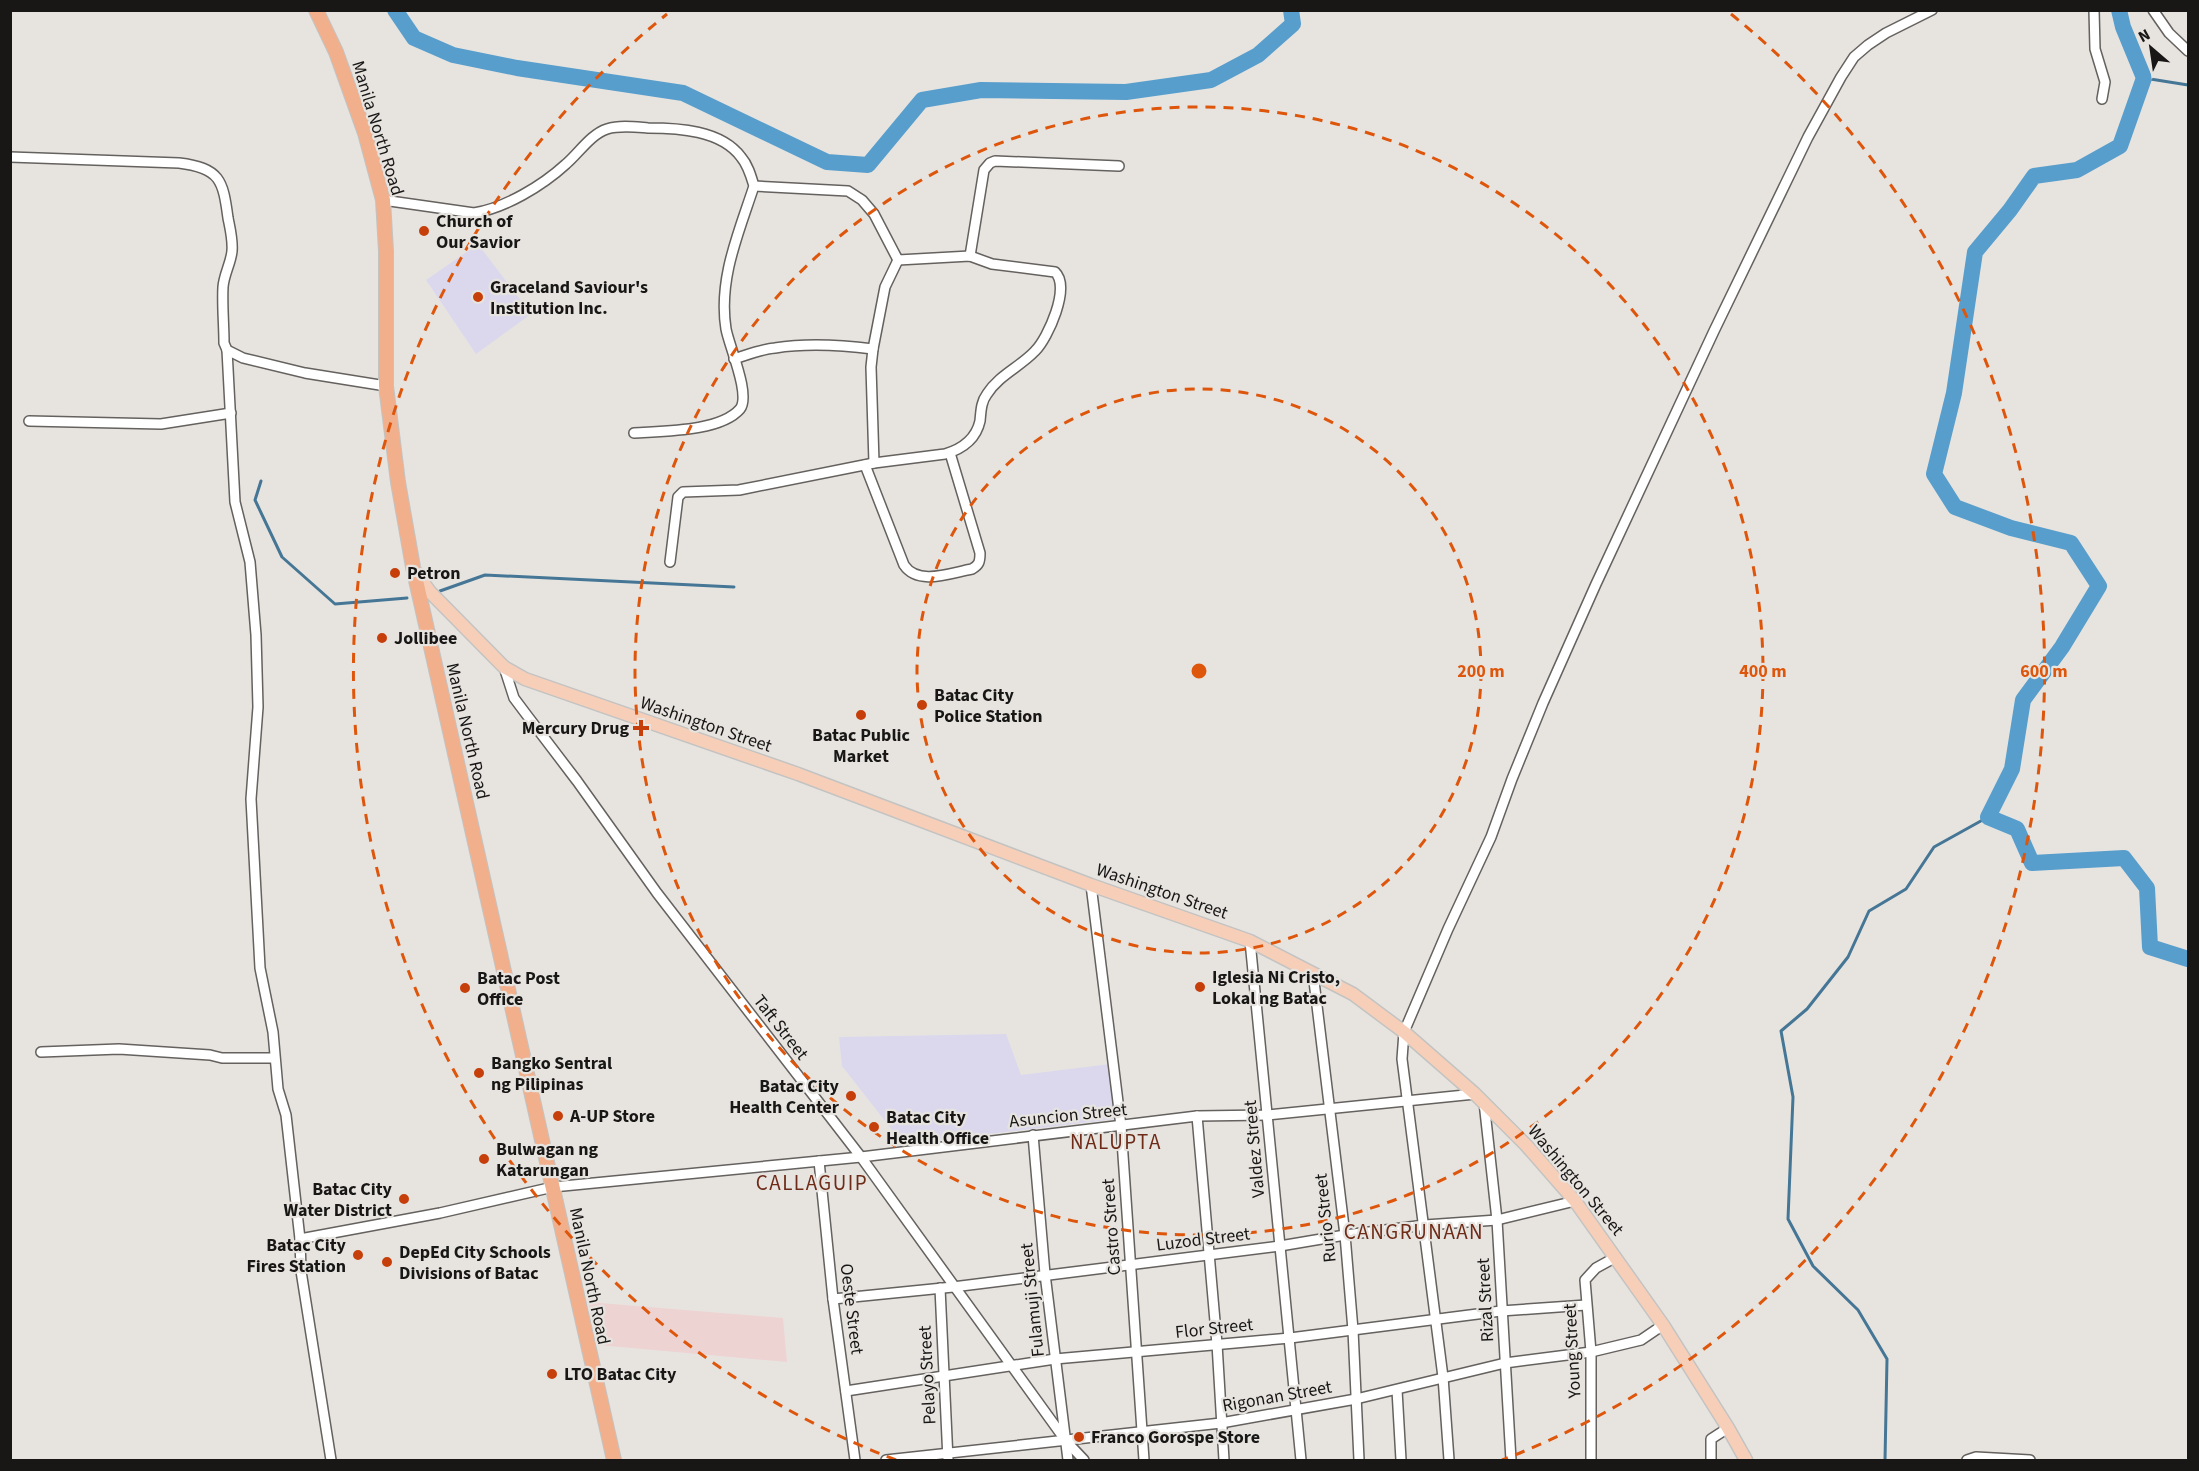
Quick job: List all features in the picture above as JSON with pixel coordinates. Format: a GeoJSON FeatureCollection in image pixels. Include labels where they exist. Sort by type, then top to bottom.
{"type":"FeatureCollection","features":[{"type":"Feature","properties":{"kind":"highway","name":"Manila North Road"},"geometry":{"type":"LineString","coordinates":[[316,10],[336,52],[365,133],[383,200],[386,251],[386,386],[398,482],[413,567],[614,1461]]}},
{"type":"Feature","properties":{"kind":"main road","name":"Washington Street"},"geometry":{"type":"LineString","coordinates":[[413,567],[430,592],[504,667],[549,688],[798,774],[1091,885],[1250,941],[1353,994],[1404,1032],[1480,1098],[1526,1145],[1575,1201],[1663,1325],[1728,1428],[1746,1461]]}},
{"type":"Feature","properties":{"kind":"street"},"geometry":{"type":"LineString","coordinates":[[1449,1461],[1443,1377],[1402,1059],[1404,1032],[1491,837],[1512,779],[1596,584],[1808,137],[1854,57],[1886,33],[1932,10]]}},
{"type":"Feature","properties":{"kind":"street"},"geometry":{"type":"LineString","coordinates":[[2094,10],[2095,49],[2105,82],[2102,99]]}},
{"type":"Feature","properties":{"kind":"street"},"geometry":{"type":"LineString","coordinates":[[2153,10],[2169,33],[2188,51]]}},
{"type":"Feature","properties":{"kind":"street"},"geometry":{"type":"LineString","coordinates":[[383,200],[474,213],[488,211],[509,204],[564,166],[598,133],[619,127],[672,128],[712,137],[730,146],[741,156],[754,186],[726,273],[724,309],[726,331],[743,397],[742,406],[722,421],[706,426],[634,434]]}},
{"type":"Feature","properties":{"kind":"street"},"geometry":{"type":"LineString","coordinates":[[10,157],[198,165],[217,178],[224,190],[232,242],[223,288],[224,343],[227,350],[235,502],[250,562],[256,635],[258,707],[251,799],[253,872],[260,968],[273,1032],[278,1089],[286,1115],[300,1239],[301,1271],[331,1461]]}},
{"type":"Feature","properties":{"kind":"street"},"geometry":{"type":"LineString","coordinates":[[970,256],[984,170],[990,163],[995,161],[1119,166]]}},
{"type":"Feature","properties":{"kind":"street"},"geometry":{"type":"LineString","coordinates":[[754,186],[848,191],[862,200],[874,214],[898,260]]}},
{"type":"Feature","properties":{"kind":"street"},"geometry":{"type":"LineString","coordinates":[[670,562],[678,497],[683,492],[751,488],[870,464],[950,453],[973,437],[987,394],[1005,374],[1037,350],[1055,315],[1062,288],[1059,276],[1055,272],[992,264],[970,256],[898,260]]}},
{"type":"Feature","properties":{"kind":"street"},"geometry":{"type":"LineString","coordinates":[[898,260],[885,287],[873,349],[870,464],[904,565],[913,575],[923,577],[972,569],[978,566],[980,561],[980,554],[950,453]]}},
{"type":"Feature","properties":{"kind":"street"},"geometry":{"type":"LineString","coordinates":[[734,359],[786,346],[841,345],[873,349]]}},
{"type":"Feature","properties":{"kind":"street"},"geometry":{"type":"LineString","coordinates":[[227,350],[243,358],[305,373],[386,386]]}},
{"type":"Feature","properties":{"kind":"street"},"geometry":{"type":"LineString","coordinates":[[29,421],[161,424],[231,413]]}},
{"type":"Feature","properties":{"kind":"street","name":"Taft Street"},"geometry":{"type":"LineString","coordinates":[[504,667],[514,698],[657,893],[861,1157],[953,1287],[1066,1441],[1084,1461]]}},
{"type":"Feature","properties":{"kind":"street","name":"Castro Street"},"geometry":{"type":"LineString","coordinates":[[1091,885],[1122,1126],[1144,1461]]}},
{"type":"Feature","properties":{"kind":"street","name":"Valdez Street"},"geometry":{"type":"LineString","coordinates":[[1250,941],[1290,1338],[1294,1409],[1301,1461]]}},
{"type":"Feature","properties":{"kind":"street","name":"Rurio Street"},"geometry":{"type":"LineString","coordinates":[[1313,973],[1345,1235],[1353,1330],[1359,1461]]}},
{"type":"Feature","properties":{"kind":"street"},"geometry":{"type":"LineString","coordinates":[[40,1052],[119,1049],[210,1055],[222,1058],[274,1058]]}},
{"type":"Feature","properties":{"kind":"street","name":"Asuncion Street"},"geometry":{"type":"LineString","coordinates":[[300,1239],[440,1213],[553,1187],[861,1157],[1197,1116],[1268,1115],[1480,1098]]}},
{"type":"Feature","properties":{"kind":"street","name":"Rizal Street"},"geometry":{"type":"LineString","coordinates":[[1480,1098],[1497,1220],[1511,1461]]}},
{"type":"Feature","properties":{"kind":"street"},"geometry":{"type":"LineString","coordinates":[[1197,1116],[1217,1344],[1224,1461]]}},
{"type":"Feature","properties":{"kind":"street","name":"Fulamuji Street"},"geometry":{"type":"LineString","coordinates":[[1033,1135],[1045,1274],[1068,1461]]}},
{"type":"Feature","properties":{"kind":"street","name":"Oeste Street"},"geometry":{"type":"LineString","coordinates":[[819,1161],[833,1299],[855,1461]]}},
{"type":"Feature","properties":{"kind":"street","name":"Luzod Street"},"geometry":{"type":"LineString","coordinates":[[833,1299],[953,1287],[1280,1246],[1345,1235],[1497,1220],[1575,1201]]}},
{"type":"Feature","properties":{"kind":"street","name":"Young Street"},"geometry":{"type":"LineString","coordinates":[[1591,1461],[1591,1352],[1585,1280],[1596,1268],[1616,1257]]}},
{"type":"Feature","properties":{"kind":"street","name":"Pelayo Street"},"geometry":{"type":"LineString","coordinates":[[940,1288],[948,1458]]}},
{"type":"Feature","properties":{"kind":"street","name":"Flor Street"},"geometry":{"type":"LineString","coordinates":[[846,1391],[1055,1359],[1290,1338],[1501,1311],[1586,1305]]}},
{"type":"Feature","properties":{"kind":"street","name":"Rigonan Street"},"geometry":{"type":"LineString","coordinates":[[886,1461],[948,1458],[1066,1441],[1221,1423],[1356,1399],[1505,1363],[1591,1352],[1641,1340],[1663,1325]]}},
{"type":"Feature","properties":{"kind":"street"},"geometry":{"type":"LineString","coordinates":[[1397,1390],[1401,1461]]}},
{"type":"Feature","properties":{"kind":"street"},"geometry":{"type":"LineString","coordinates":[[1711,1461],[1710,1439],[1728,1428]]}},
{"type":"Feature","properties":{"kind":"street"},"geometry":{"type":"LineString","coordinates":[[1967,1461],[1976,1457],[2030,1461]]}},
{"type":"Feature","properties":{"kind":"shaded area","name":"Graceland Saviour's Institution Inc."},"geometry":{"type":"Polygon","coordinates":[[[478,244],[531,314],[476,354],[426,280],[478,244]]]}},
{"type":"Feature","properties":{"kind":"shaded area"},"geometry":{"type":"Polygon","coordinates":[[[1006,1034],[1021,1075],[1110,1064],[1115,1119],[903,1144],[842,1066],[839,1037],[1006,1034]]]}},
{"type":"Feature","properties":{"kind":"shaded area"},"geometry":{"type":"Polygon","coordinates":[[[588,1302],[783,1318],[787,1362],[598,1345],[588,1302]]]}},
{"type":"Feature","properties":{"kind":"waterway"},"geometry":{"type":"LineString","coordinates":[[395,10],[414,38],[453,55],[517,68],[683,93],[827,162],[868,165],[922,100],[981,90],[1126,92],[1211,80],[1258,55],[1293,24],[1291,10]]}},
{"type":"Feature","properties":{"kind":"waterway"},"geometry":{"type":"LineString","coordinates":[[2119,10],[2123,27],[2144,78],[2120,146],[2077,170],[2034,176],[2010,210],[1975,252],[1954,393],[1934,474],[1955,507],[2011,528],[2071,543],[2099,586],[2062,647],[2023,700],[2012,769],[1988,817],[2017,829],[2032,863],[2124,858],[2147,888],[2150,947],[2188,959]]}},
{"type":"Feature","properties":{"kind":"waterway"},"geometry":{"type":"LineString","coordinates":[[2144,78],[2188,85]]}},
{"type":"Feature","properties":{"kind":"waterway"},"geometry":{"type":"LineString","coordinates":[[261,481],[255,500],[282,557],[335,604],[407,598]]}},
{"type":"Feature","properties":{"kind":"waterway"},"geometry":{"type":"LineString","coordinates":[[440,591],[485,575],[734,587]]}},
{"type":"Feature","properties":{"kind":"waterway"},"geometry":{"type":"LineString","coordinates":[[1885,1460],[1887,1359],[1858,1310],[1813,1266],[1788,1219],[1793,1097],[1781,1031],[1807,1009],[1848,957],[1869,911],[1906,889],[1934,847],[1988,817]]}},
{"type":"Feature","properties":{"kind":"place","name":"Church of Our Savior"},"geometry":{"type":"Point","coordinates":[424,231]}},
{"type":"Feature","properties":{"kind":"place","name":"Graceland Saviour's Institution Inc."},"geometry":{"type":"Point","coordinates":[478,297]}},
{"type":"Feature","properties":{"kind":"place","name":"Petron"},"geometry":{"type":"Point","coordinates":[395,573]}},
{"type":"Feature","properties":{"kind":"place","name":"Jollibee"},"geometry":{"type":"Point","coordinates":[382,638]}},
{"type":"Feature","properties":{"kind":"place","name":"Batac City Police Station"},"geometry":{"type":"Point","coordinates":[922,705]}},
{"type":"Feature","properties":{"kind":"place","name":"Batac Public Market"},"geometry":{"type":"Point","coordinates":[861,715]}},
{"type":"Feature","properties":{"kind":"place","name":"Mercury Drug"},"geometry":{"type":"Point","coordinates":[641,728]}},
{"type":"Feature","properties":{"kind":"place","name":"Iglesia Ni Cristo, Lokal ng Batac"},"geometry":{"type":"Point","coordinates":[1200,987]}},
{"type":"Feature","properties":{"kind":"place","name":"Batac Post Office"},"geometry":{"type":"Point","coordinates":[465,988]}},
{"type":"Feature","properties":{"kind":"place","name":"Bangko Sentral ng Pilipinas"},"geometry":{"type":"Point","coordinates":[479,1073]}},
{"type":"Feature","properties":{"kind":"place","name":"Batac City Health Center"},"geometry":{"type":"Point","coordinates":[851,1096]}},
{"type":"Feature","properties":{"kind":"place","name":"A-UP Store"},"geometry":{"type":"Point","coordinates":[558,1116]}},
{"type":"Feature","properties":{"kind":"place","name":"Batac City Health Office"},"geometry":{"type":"Point","coordinates":[874,1127]}},
{"type":"Feature","properties":{"kind":"place","name":"Bulwagan ng Katarungan"},"geometry":{"type":"Point","coordinates":[484,1159]}},
{"type":"Feature","properties":{"kind":"place","name":"Batac City Water District"},"geometry":{"type":"Point","coordinates":[404,1199]}},
{"type":"Feature","properties":{"kind":"place","name":"Batac City Fires Station"},"geometry":{"type":"Point","coordinates":[358,1255]}},
{"type":"Feature","properties":{"kind":"place","name":"DepEd City Schools Divisions of Batac"},"geometry":{"type":"Point","coordinates":[387,1262]}},
{"type":"Feature","properties":{"kind":"place","name":"LTO Batac City"},"geometry":{"type":"Point","coordinates":[552,1374]}},
{"type":"Feature","properties":{"kind":"place","name":"Franco Gorospe Store"},"geometry":{"type":"Point","coordinates":[1079,1437]}},
{"type":"Feature","properties":{"kind":"district","name":"NALUPTA"},"geometry":{"type":"Point","coordinates":[1116,1142]}},
{"type":"Feature","properties":{"kind":"district","name":"CALLAGUIP"},"geometry":{"type":"Point","coordinates":[812,1183]}},
{"type":"Feature","properties":{"kind":"district","name":"CANGRUNAAN"},"geometry":{"type":"Point","coordinates":[1414,1232]}}]}
